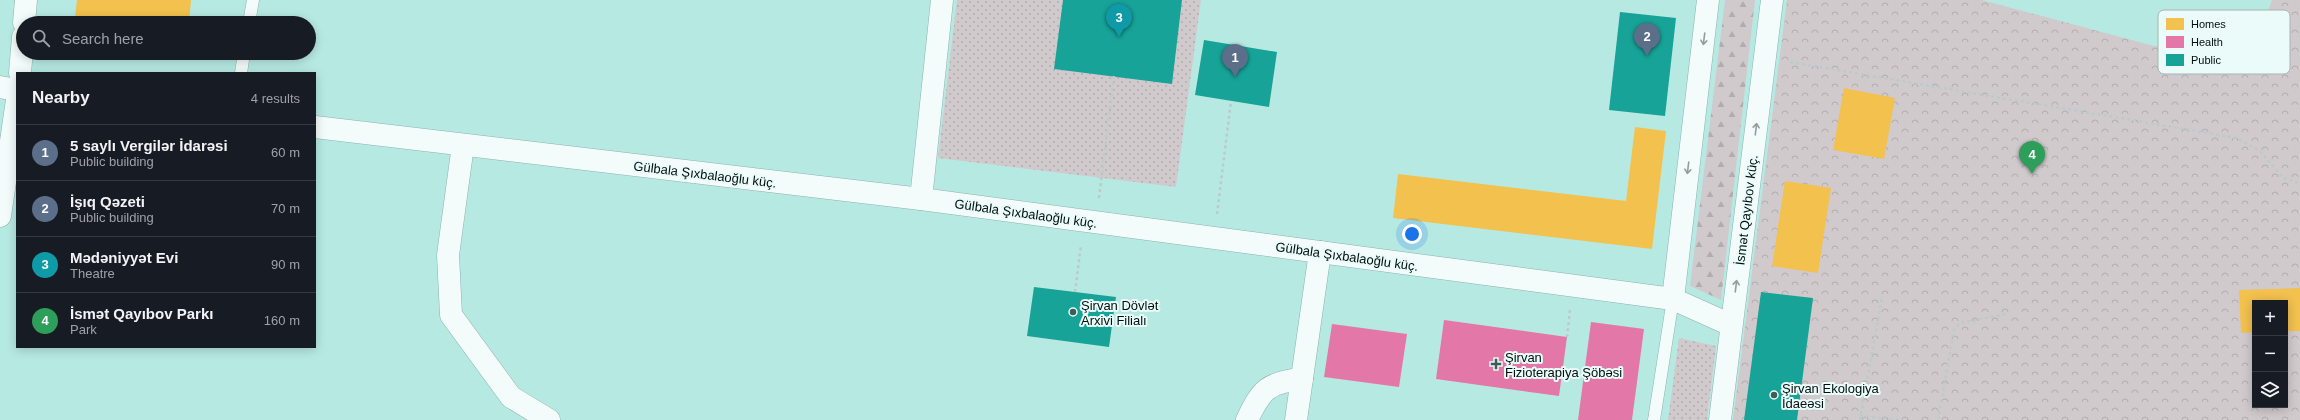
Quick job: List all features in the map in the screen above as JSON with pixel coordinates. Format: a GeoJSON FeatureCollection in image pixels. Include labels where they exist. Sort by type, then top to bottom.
{"type":"FeatureCollection","features":[{"type":"Feature","properties":{"kind":"street"},"geometry":{"type":"LineString","coordinates":[[25,16],[26,0]]}},
{"type":"Feature","properties":{"kind":"street"},"geometry":{"type":"LineString","coordinates":[[921,199],[942,0]]}},
{"type":"Feature","properties":{"kind":"street"},"geometry":{"type":"LineString","coordinates":[[1674,299],[1708,0]]}},
{"type":"Feature","properties":{"kind":"street","name":"İsmət Qayıbov küç."},"geometry":{"type":"LineString","coordinates":[[1720,420],[1772,0]]}},
{"type":"Feature","properties":{"kind":"street"},"geometry":{"type":"LineString","coordinates":[[20,72],[21,60]]}},
{"type":"Feature","properties":{"kind":"street"},"geometry":{"type":"LineString","coordinates":[[0,87],[16,90]]}},
{"type":"Feature","properties":{"kind":"street"},"geometry":{"type":"LineString","coordinates":[[0,216],[16,107]]}},
{"type":"Feature","properties":{"kind":"street","name":"Gülbala Şıxbalaoğlu küç."},"geometry":{"type":"LineString","coordinates":[[316,127],[921,199],[1674,299],[1731,325]]}},
{"type":"Feature","properties":{"kind":"street"},"geometry":{"type":"LineString","coordinates":[[463,145],[448,255],[451,315],[511,396],[549,420]]}},
{"type":"Feature","properties":{"kind":"street"},"geometry":{"type":"LineString","coordinates":[[1296,420],[1320,252]]}},
{"type":"Feature","properties":{"kind":"street"},"geometry":{"type":"LineString","coordinates":[[1247,420],[1254,405],[1268,387],[1281,380],[1302,379]]}},
{"type":"Feature","properties":{"kind":"lane"},"geometry":{"type":"LineString","coordinates":[[250,16],[253,0]]}},
{"type":"Feature","properties":{"kind":"lane"},"geometry":{"type":"LineString","coordinates":[[241,72],[243,60]]}},
{"type":"Feature","properties":{"kind":"lane"},"geometry":{"type":"LineString","coordinates":[[1654,420],[1674,299]]}},
{"type":"Feature","properties":{"kind":"path"},"geometry":{"type":"LineString","coordinates":[[1765,58],[2237,138],[2261,152],[2283,178],[2300,183]]}},
{"type":"Feature","properties":{"kind":"path"},"geometry":{"type":"LineString","coordinates":[[1075,292],[1090,222],[1114,76]]}},
{"type":"Feature","properties":{"kind":"path"},"geometry":{"type":"LineString","coordinates":[[1214,238],[1231,101]]}},
{"type":"Feature","properties":{"kind":"path"},"geometry":{"type":"LineString","coordinates":[[1860,420],[1882,298]]}},
{"type":"Feature","properties":{"kind":"path"},"geometry":{"type":"LineString","coordinates":[[1938,420],[1954,330],[1960,323],[2006,314]]}},
{"type":"Feature","properties":{"kind":"path"},"geometry":{"type":"LineString","coordinates":[[1860,416],[1900,420]]}},
{"type":"Feature","properties":{"kind":"green space"},"geometry":{"type":"Polygon","coordinates":[[[957,0],[1201,0],[1176,187],[938,158],[957,0]]]}},
{"type":"Feature","properties":{"kind":"green space"},"geometry":{"type":"Polygon","coordinates":[[[1725,0],[1755,0],[1721,300],[1690,286],[1725,0]]]}},
{"type":"Feature","properties":{"kind":"green space"},"geometry":{"type":"Polygon","coordinates":[[[1787,0],[1982,0],[2158,46],[2158,74],[2290,74],[2290,10],[2268,10],[2272,0],[2300,0],[2300,420],[1733,420],[1787,0]]]}},
{"type":"Feature","properties":{"kind":"green space"},"geometry":{"type":"Polygon","coordinates":[[[1679,338],[1716,346],[1707,420],[1668,420],[1679,338]]]}},
{"type":"Feature","properties":{"kind":"building: Homes"},"geometry":{"type":"Polygon","coordinates":[[[77,0],[191,0],[190,16],[75,16],[77,0]]]}},
{"type":"Feature","properties":{"kind":"building: Homes"},"geometry":{"type":"Polygon","coordinates":[[[1844,88],[1895,98],[1884,159],[1833,150],[1844,88]]]}},
{"type":"Feature","properties":{"kind":"building: Homes"},"geometry":{"type":"Polygon","coordinates":[[[1635,127],[1666,131],[1652,249],[1393,218],[1398,174],[1626,201],[1635,127]]]}},
{"type":"Feature","properties":{"kind":"building: Homes"},"geometry":{"type":"Polygon","coordinates":[[[1785,181],[1831,188],[1818,273],[1772,266],[1785,181]]]}},
{"type":"Feature","properties":{"kind":"building: Homes"},"geometry":{"type":"Polygon","coordinates":[[[2300,288],[2300,331],[2288,331],[2288,300],[2252,300],[2252,332],[2241,333],[2239,290],[2300,288]]]}},
{"type":"Feature","properties":{"kind":"building: Health"},"geometry":{"type":"Polygon","coordinates":[[[1444,320],[1567,337],[1559,396],[1436,379],[1444,320]]]}},
{"type":"Feature","properties":{"kind":"building: Health"},"geometry":{"type":"Polygon","coordinates":[[[1591,322],[1644,329],[1632,420],[1578,420],[1591,322]]]}},
{"type":"Feature","properties":{"kind":"building: Health"},"geometry":{"type":"Polygon","coordinates":[[[1332,324],[1407,334],[1399,387],[1324,377],[1332,324]]]}},
{"type":"Feature","properties":{"kind":"building: Public"},"geometry":{"type":"Polygon","coordinates":[[[1063,0],[1182,0],[1172,84],[1054,69],[1063,0]]]}},
{"type":"Feature","properties":{"kind":"building: Public"},"geometry":{"type":"Polygon","coordinates":[[[1620,12],[1676,18],[1665,116],[1609,110],[1620,12]]]}},
{"type":"Feature","properties":{"kind":"building: Public"},"geometry":{"type":"Polygon","coordinates":[[[1204,40],[1277,52],[1269,107],[1195,95],[1204,40]]]}},
{"type":"Feature","properties":{"kind":"building: Public"},"geometry":{"type":"Polygon","coordinates":[[[1034,287],[1116,297],[1109,347],[1027,336],[1034,287]]]}},
{"type":"Feature","properties":{"kind":"building: Public"},"geometry":{"type":"Polygon","coordinates":[[[1761,292],[1813,298],[1797,420],[1744,420],[1761,292]]]}},
{"type":"Feature","properties":{"kind":"place","name":"Mədəniyyət Evi"},"geometry":{"type":"Point","coordinates":[1119,37]}},
{"type":"Feature","properties":{"kind":"place","name":"İşıq Qəzeti"},"geometry":{"type":"Point","coordinates":[1647,56]}},
{"type":"Feature","properties":{"kind":"place","name":"5 saylı Vergilər İdarəsi"},"geometry":{"type":"Point","coordinates":[1235,77]}},
{"type":"Feature","properties":{"kind":"place","name":"İsmət Qayıbov Parkı"},"geometry":{"type":"Point","coordinates":[2032,174]}},
{"type":"Feature","properties":{"kind":"place","name":"Şirvan Dövlət Arxivi Filialı"},"geometry":{"type":"Point","coordinates":[1073,312]}},
{"type":"Feature","properties":{"kind":"place","name":"Şirvan Fizioterapiya Şöbəsi"},"geometry":{"type":"Point","coordinates":[1496,364]}},
{"type":"Feature","properties":{"kind":"place","name":"Şirvan Ekologiya İdaeəsi"},"geometry":{"type":"Point","coordinates":[1774,395]}}]}
